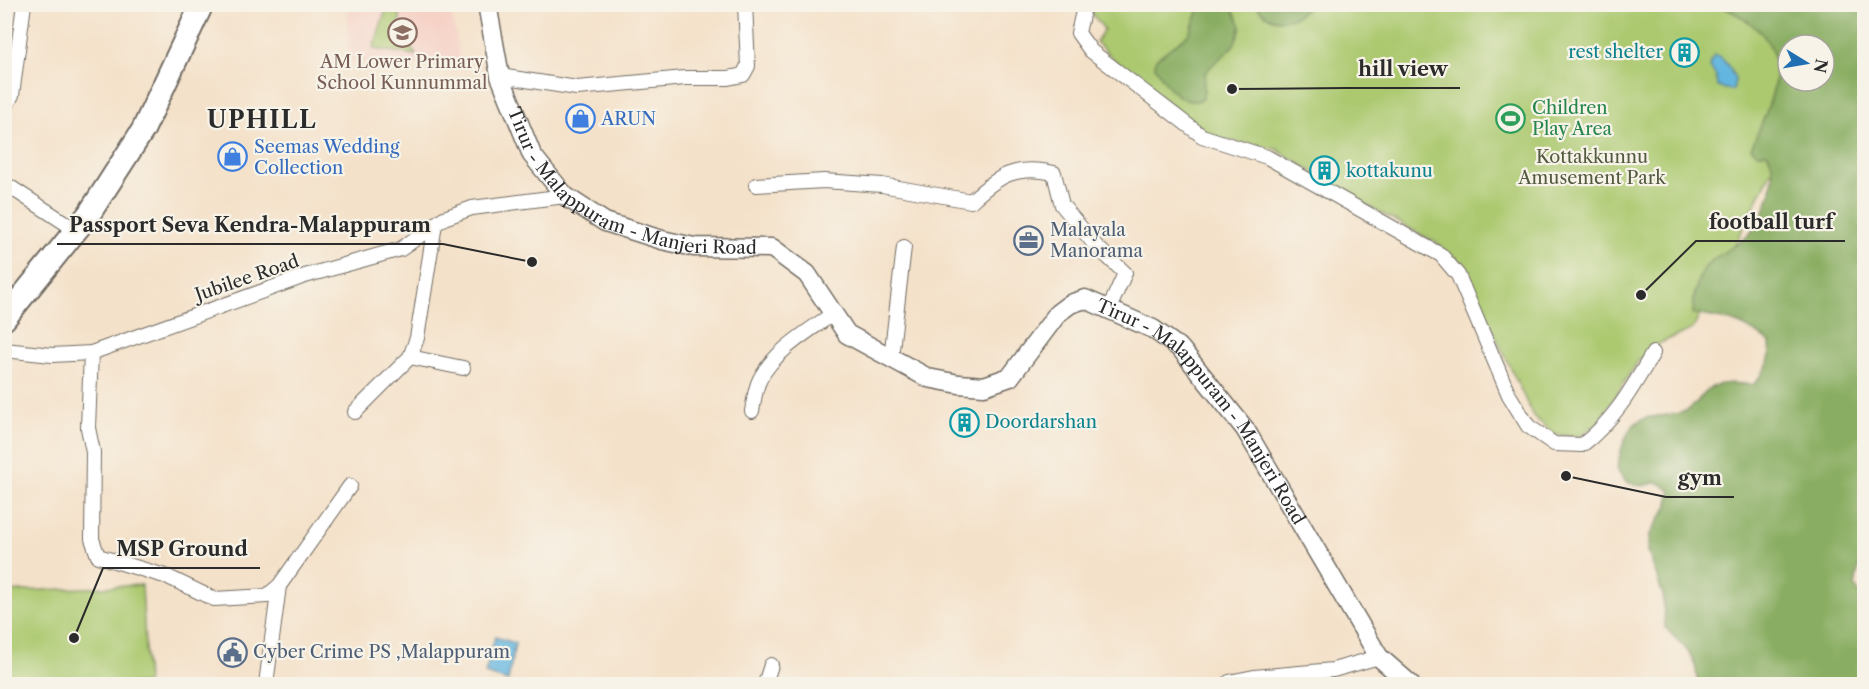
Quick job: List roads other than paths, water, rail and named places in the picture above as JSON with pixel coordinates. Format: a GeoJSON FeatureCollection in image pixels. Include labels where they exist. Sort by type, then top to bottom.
{"type":"FeatureCollection","features":[{"type":"Feature","properties":{"kind":"highway"},"geometry":{"type":"LineString","coordinates":[[4,319],[89,214],[143,130],[202,4]]}},
{"type":"Feature","properties":{"kind":"main road","name":"Tirur - Malappuram - Manjeri Road"},"geometry":{"type":"LineString","coordinates":[[487,4],[500,76],[532,155],[565,195],[605,222],[662,240],[694,247],[772,248],[807,274],[847,334],[928,378],[984,386],[1010,377],[1058,313],[1070,304],[1085,299],[1153,329],[1181,349],[1245,429],[1379,657],[1410,684]]}},
{"type":"Feature","properties":{"kind":"street"},"geometry":{"type":"LineString","coordinates":[[4,110],[12,95],[24,4]]}},
{"type":"Feature","properties":{"kind":"street"},"geometry":{"type":"LineString","coordinates":[[500,76],[577,88],[685,78],[728,78],[743,75],[748,66],[745,4]]}},
{"type":"Feature","properties":{"kind":"street"},"geometry":{"type":"LineString","coordinates":[[1080,8],[1078,33],[1091,51],[1202,136],[1267,157],[1440,255],[1458,275],[1509,395],[1528,426],[1554,444],[1582,445],[1611,419],[1653,353]]}},
{"type":"Feature","properties":{"kind":"street"},"geometry":{"type":"LineString","coordinates":[[756,185],[824,181],[882,185],[971,201],[996,178],[1035,168],[1054,173],[1062,205],[1096,246],[1125,273],[1109,309]]}},
{"type":"Feature","properties":{"kind":"street"},"geometry":{"type":"LineString","coordinates":[[4,183],[76,230]]}},
{"type":"Feature","properties":{"kind":"street","name":"Jubilee Road"},"geometry":{"type":"LineString","coordinates":[[4,350],[52,356],[91,353],[305,276],[400,249],[444,218],[472,208],[565,195]]}},
{"type":"Feature","properties":{"kind":"street"},"geometry":{"type":"LineString","coordinates":[[355,412],[410,357],[417,338],[435,224]]}},
{"type":"Feature","properties":{"kind":"street"},"geometry":{"type":"LineString","coordinates":[[891,358],[904,247]]}},
{"type":"Feature","properties":{"kind":"street"},"geometry":{"type":"LineString","coordinates":[[752,411],[759,379],[773,362],[795,341],[834,313]]}},
{"type":"Feature","properties":{"kind":"street"},"geometry":{"type":"LineString","coordinates":[[91,353],[88,428],[93,452],[92,539],[98,555],[168,577],[214,599],[267,596],[279,586],[350,486]]}},
{"type":"Feature","properties":{"kind":"street"},"geometry":{"type":"LineString","coordinates":[[410,357],[463,368]]}},
{"type":"Feature","properties":{"kind":"street"},"geometry":{"type":"LineString","coordinates":[[266,684],[279,586]]}},
{"type":"Feature","properties":{"kind":"street"},"geometry":{"type":"LineString","coordinates":[[1229,682],[1254,677],[1333,670],[1379,657]]}},
{"type":"Feature","properties":{"kind":"street"},"geometry":{"type":"LineString","coordinates":[[765,684],[771,665]]}},
{"type":"Feature","properties":{"kind":"water"},"geometry":{"type":"Polygon","coordinates":[[[1714,56],[1722,59],[1729,68],[1735,79],[1733,90],[1717,87],[1716,76],[1709,66],[1714,56]]]}},
{"type":"Feature","properties":{"kind":"water"},"geometry":{"type":"Polygon","coordinates":[[[495,637],[515,643],[508,681],[485,674],[495,637]]]}},
{"type":"Feature","properties":{"kind":"place","name":"AM Lower Primary School Kunnummal"},"geometry":{"type":"Point","coordinates":[402,33]}},
{"type":"Feature","properties":{"kind":"place","name":"rest shelter"},"geometry":{"type":"Point","coordinates":[1684,52]}},
{"type":"Feature","properties":{"kind":"place","name":"hill view"},"geometry":{"type":"Point","coordinates":[1232,89]}},
{"type":"Feature","properties":{"kind":"place","name":"Children Play Area"},"geometry":{"type":"Point","coordinates":[1511,118]}},
{"type":"Feature","properties":{"kind":"place","name":"ARUN"},"geometry":{"type":"Point","coordinates":[580,119]}},
{"type":"Feature","properties":{"kind":"place","name":"Seemas Wedding Collection"},"geometry":{"type":"Point","coordinates":[233,157]}},
{"type":"Feature","properties":{"kind":"place","name":"kottakunu"},"geometry":{"type":"Point","coordinates":[1325,171]}},
{"type":"Feature","properties":{"kind":"place","name":"Malayala Manorama"},"geometry":{"type":"Point","coordinates":[1029,240]}},
{"type":"Feature","properties":{"kind":"place","name":"Passport Seva Kendra-Malappuram"},"geometry":{"type":"Point","coordinates":[532,262]}},
{"type":"Feature","properties":{"kind":"place","name":"football turf"},"geometry":{"type":"Point","coordinates":[1641,295]}},
{"type":"Feature","properties":{"kind":"place","name":"Doordarshan"},"geometry":{"type":"Point","coordinates":[964,422]}},
{"type":"Feature","properties":{"kind":"place","name":"gym"},"geometry":{"type":"Point","coordinates":[1566,476]}},
{"type":"Feature","properties":{"kind":"place","name":"MSP Ground"},"geometry":{"type":"Point","coordinates":[74,638]}},
{"type":"Feature","properties":{"kind":"place","name":"Cyber Crime PS ,Malappuram"},"geometry":{"type":"Point","coordinates":[232,652]}},
{"type":"Feature","properties":{"kind":"district","name":"UPHILL"},"geometry":{"type":"Point","coordinates":[262,119]}},
{"type":"Feature","properties":{"kind":"park label","name":"Kottakkunnu Amusement Park"},"geometry":{"type":"Point","coordinates":[1592,167]}}]}
